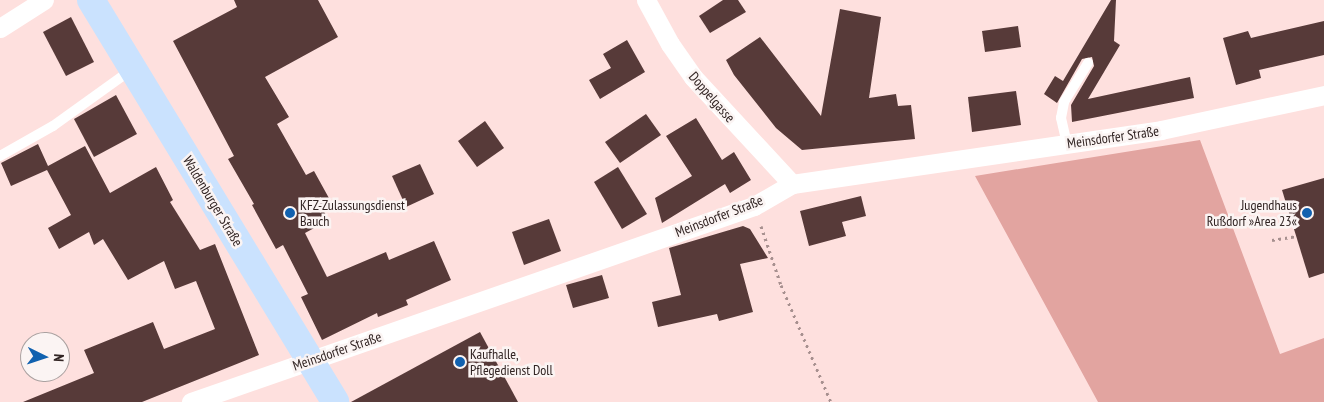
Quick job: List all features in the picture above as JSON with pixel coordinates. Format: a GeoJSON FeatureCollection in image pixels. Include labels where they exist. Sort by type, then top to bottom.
{"type":"FeatureCollection","features":[{"type":"Feature","properties":{"kind":"main road","name":"Waldenburger Straße"},"geometry":{"type":"LineString","coordinates":[[91,0],[335,402]]}},
{"type":"Feature","properties":{"kind":"street"},"geometry":{"type":"LineString","coordinates":[[0,28],[44,0]]}},
{"type":"Feature","properties":{"kind":"street","name":"Doppelgasse"},"geometry":{"type":"LineString","coordinates":[[646,0],[670,44],[693,77],[792,184]]}},
{"type":"Feature","properties":{"kind":"street","name":"Meinsdorfer Straße"},"geometry":{"type":"LineString","coordinates":[[191,402],[754,206],[792,184],[1067,144],[1240,115],[1324,94]]}},
{"type":"Feature","properties":{"kind":"lane"},"geometry":{"type":"LineString","coordinates":[[1067,144],[1061,118],[1064,102],[1088,63]]}},
{"type":"Feature","properties":{"kind":"lane"},"geometry":{"type":"LineString","coordinates":[[0,156],[54,126],[132,70]]}},
{"type":"Feature","properties":{"kind":"path"},"geometry":{"type":"LineString","coordinates":[[754,206],[781,285],[832,402]]}},
{"type":"Feature","properties":{"kind":"path"},"geometry":{"type":"LineString","coordinates":[[1272,240],[1296,236]]}},
{"type":"Feature","properties":{"kind":"shaded area"},"geometry":{"type":"Polygon","coordinates":[[[1200,140],[1280,354],[1324,338],[1324,402],[1098,402],[975,176],[1200,140]]]}},
{"type":"Feature","properties":{"kind":"building"},"geometry":{"type":"Polygon","coordinates":[[[234,0],[318,0],[338,37],[265,77],[289,117],[277,124],[306,175],[314,171],[330,200],[320,205],[329,220],[305,233],[327,277],[386,252],[389,260],[434,241],[451,280],[406,300],[408,305],[378,317],[377,313],[322,340],[301,297],[308,294],[283,245],[276,249],[252,205],[254,204],[228,159],[234,156],[173,41],[237,7],[234,0]]]}},
{"type":"Feature","properties":{"kind":"building"},"geometry":{"type":"Polygon","coordinates":[[[723,0],[738,0],[746,12],[710,33],[699,16],[723,0]]]}},
{"type":"Feature","properties":{"kind":"building"},"geometry":{"type":"Polygon","coordinates":[[[1111,0],[1116,0],[1114,41],[1120,45],[1088,99],[1190,77],[1194,98],[1072,122],[1071,105],[1094,66],[1092,57],[1082,59],[1057,103],[1044,94],[1055,76],[1063,81],[1111,0]]]}},
{"type":"Feature","properties":{"kind":"building"},"geometry":{"type":"Polygon","coordinates":[[[840,9],[881,17],[869,98],[896,94],[898,106],[911,105],[915,139],[802,150],[776,128],[734,75],[726,60],[760,37],[821,116],[840,9]]]}},
{"type":"Feature","properties":{"kind":"building"},"geometry":{"type":"Polygon","coordinates":[[[71,17],[94,62],[66,76],[43,32],[71,17]]]}},
{"type":"Feature","properties":{"kind":"building"},"geometry":{"type":"Polygon","coordinates":[[[1324,21],[1324,55],[1259,70],[1261,78],[1236,85],[1223,38],[1248,31],[1251,38],[1324,21]]]}},
{"type":"Feature","properties":{"kind":"building"},"geometry":{"type":"Polygon","coordinates":[[[1018,26],[1021,47],[985,52],[982,31],[1018,26]]]}},
{"type":"Feature","properties":{"kind":"building"},"geometry":{"type":"Polygon","coordinates":[[[627,40],[645,72],[600,99],[589,80],[611,68],[603,54],[627,40]]]}},
{"type":"Feature","properties":{"kind":"building"},"geometry":{"type":"Polygon","coordinates":[[[1016,91],[1021,125],[972,132],[968,97],[1016,91]]]}},
{"type":"Feature","properties":{"kind":"building"},"geometry":{"type":"Polygon","coordinates":[[[116,95],[137,134],[94,157],[74,119],[116,95]]]}},
{"type":"Feature","properties":{"kind":"building"},"geometry":{"type":"Polygon","coordinates":[[[646,114],[661,135],[620,163],[605,142],[646,114]]]}},
{"type":"Feature","properties":{"kind":"building"},"geometry":{"type":"Polygon","coordinates":[[[696,118],[722,160],[734,152],[751,180],[730,193],[725,184],[662,223],[655,198],[692,176],[666,136],[696,118]]]}},
{"type":"Feature","properties":{"kind":"building"},"geometry":{"type":"Polygon","coordinates":[[[485,121],[504,148],[477,167],[458,141],[485,121]]]}},
{"type":"Feature","properties":{"kind":"building"},"geometry":{"type":"Polygon","coordinates":[[[38,144],[48,166],[85,146],[110,193],[156,167],[173,200],[170,202],[200,250],[215,244],[259,355],[142,402],[23,402],[94,373],[84,350],[153,322],[164,349],[215,329],[196,281],[175,289],[164,261],[128,280],[103,239],[94,245],[89,232],[59,249],[48,228],[71,215],[47,170],[11,186],[1,163],[38,144]]]}},
{"type":"Feature","properties":{"kind":"building"},"geometry":{"type":"Polygon","coordinates":[[[420,164],[434,194],[406,207],[392,176],[420,164]]]}},
{"type":"Feature","properties":{"kind":"building"},"geometry":{"type":"Polygon","coordinates":[[[618,167],[647,214],[622,229],[594,182],[618,167]]]}},
{"type":"Feature","properties":{"kind":"building","name":"Jugendhaus Rußdorf »Area 23«"},"geometry":{"type":"Polygon","coordinates":[[[1324,178],[1324,273],[1309,278],[1282,190],[1324,178]]]}},
{"type":"Feature","properties":{"kind":"building"},"geometry":{"type":"Polygon","coordinates":[[[861,196],[866,216],[842,222],[846,236],[809,246],[800,211],[861,196]]]}},
{"type":"Feature","properties":{"kind":"building"},"geometry":{"type":"Polygon","coordinates":[[[549,219],[561,251],[524,265],[512,232],[549,219]]]}},
{"type":"Feature","properties":{"kind":"building"},"geometry":{"type":"Polygon","coordinates":[[[743,226],[750,229],[768,258],[740,264],[753,312],[719,321],[717,314],[658,327],[652,302],[681,295],[669,248],[743,226]]]}},
{"type":"Feature","properties":{"kind":"building"},"geometry":{"type":"Polygon","coordinates":[[[602,275],[609,298],[573,308],[566,285],[602,275]]]}},
{"type":"Feature","properties":{"kind":"building","name":"Kaufhalle, Pflegedienst Doll"},"geometry":{"type":"Polygon","coordinates":[[[480,332],[518,402],[351,402],[480,332]]]}},
{"type":"Feature","properties":{"kind":"place","name":"KFZ-Zulassungsdienst Bauch"},"geometry":{"type":"Point","coordinates":[290,213]}},
{"type":"Feature","properties":{"kind":"place","name":"Jugendhaus Rußdorf »Area 23«"},"geometry":{"type":"Point","coordinates":[1307,213]}},
{"type":"Feature","properties":{"kind":"place","name":"Kaufhalle, Pflegedienst Doll"},"geometry":{"type":"Point","coordinates":[460,362]}}]}
